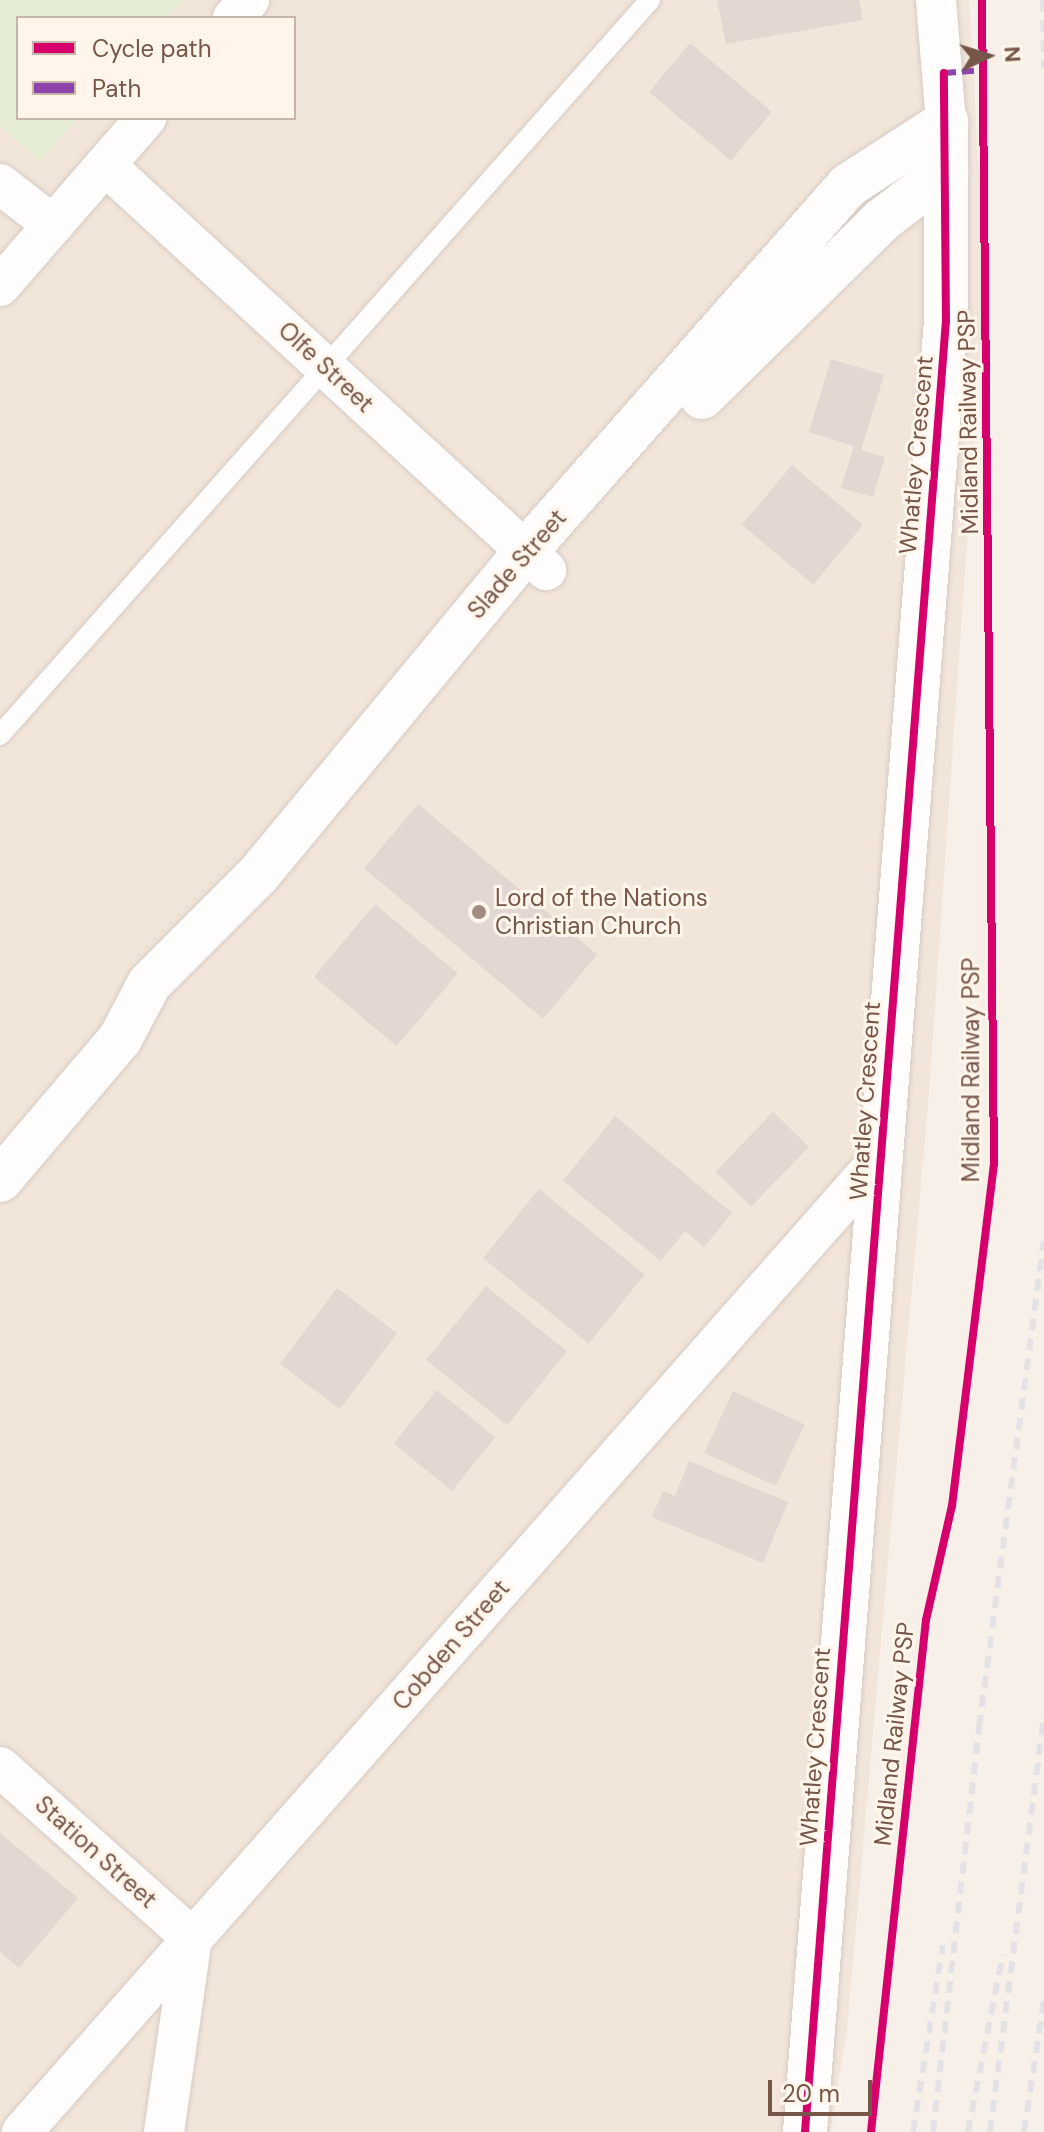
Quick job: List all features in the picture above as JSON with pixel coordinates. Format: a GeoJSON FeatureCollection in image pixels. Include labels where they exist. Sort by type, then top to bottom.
{"type":"FeatureCollection","features":[{"type":"Feature","properties":{"kind":"street"},"geometry":{"type":"LineString","coordinates":[[235,16],[249,0]]}},
{"type":"Feature","properties":{"kind":"street","name":"Whatley Crescent"},"geometry":{"type":"LineString","coordinates":[[805,2132],[946,322],[946,122],[936,0]]}},
{"type":"Feature","properties":{"kind":"street"},"geometry":{"type":"LineString","coordinates":[[0,286],[144,120]]}},
{"type":"Feature","properties":{"kind":"street","name":"Slade Street"},"geometry":{"type":"LineString","coordinates":[[0,1180],[120,1039],[168,1004],[360,793],[536,560],[849,185],[946,122]]}},
{"type":"Feature","properties":{"kind":"street","name":"Olfe Street"},"geometry":{"type":"LineString","coordinates":[[105,165],[536,560]]}},
{"type":"Feature","properties":{"kind":"street","name":"Slade Street"},"geometry":{"type":"LineString","coordinates":[[536,560],[882,220],[946,171]]}},
{"type":"Feature","properties":{"kind":"street"},"geometry":{"type":"LineString","coordinates":[[0,184],[53,225]]}},
{"type":"Feature","properties":{"kind":"street","name":"Cobden Street"},"geometry":{"type":"LineString","coordinates":[[22,2132],[880,1159]]}},
{"type":"Feature","properties":{"kind":"street","name":"Station Street"},"geometry":{"type":"LineString","coordinates":[[0,1767],[192,1938]]}},
{"type":"Feature","properties":{"kind":"street"},"geometry":{"type":"LineString","coordinates":[[164,2132],[192,1938]]}},
{"type":"Feature","properties":{"kind":"lane"},"geometry":{"type":"LineString","coordinates":[[0,735],[323,364],[650,0]]}},
{"type":"Feature","properties":{"kind":"shaded area"},"geometry":{"type":"Polygon","coordinates":[[[0,0],[969,0],[985,281],[929,1093],[847,2030],[830,2132],[0,2132],[0,0]]]}},
{"type":"Feature","properties":{"kind":"green space"},"geometry":{"type":"Polygon","coordinates":[[[0,0],[183,0],[169,16],[16,16],[16,120],[76,120],[40,161],[0,126],[0,0]]]}},
{"type":"Feature","properties":{"kind":"building"},"geometry":{"type":"Polygon","coordinates":[[[717,0],[859,0],[863,20],[726,44],[717,0]]]}},
{"type":"Feature","properties":{"kind":"building"},"geometry":{"type":"Polygon","coordinates":[[[690,43],[772,112],[731,161],[649,92],[690,43]]]}},
{"type":"Feature","properties":{"kind":"building"},"geometry":{"type":"Polygon","coordinates":[[[831,359],[884,375],[861,450],[885,457],[873,497],[841,488],[854,446],[809,432],[831,359]]]}},
{"type":"Feature","properties":{"kind":"building"},"geometry":{"type":"Polygon","coordinates":[[[792,465],[863,525],[813,585],[742,525],[792,465]]]}},
{"type":"Feature","properties":{"kind":"building","name":"Lord of the Nations Christian Church"},"geometry":{"type":"Polygon","coordinates":[[[418,804],[597,954],[543,1019],[364,868],[418,804]]]}},
{"type":"Feature","properties":{"kind":"building"},"geometry":{"type":"Polygon","coordinates":[[[375,904],[458,973],[397,1046],[314,977],[375,904]]]}},
{"type":"Feature","properties":{"kind":"building"},"geometry":{"type":"Polygon","coordinates":[[[773,1112],[809,1147],[751,1206],[715,1172],[773,1112]]]}},
{"type":"Feature","properties":{"kind":"building"},"geometry":{"type":"Polygon","coordinates":[[[615,1116],[732,1213],[704,1247],[685,1231],[661,1261],[563,1181],[615,1116]]]}},
{"type":"Feature","properties":{"kind":"building"},"geometry":{"type":"Polygon","coordinates":[[[539,1189],[645,1275],[589,1344],[483,1258],[539,1189]]]}},
{"type":"Feature","properties":{"kind":"building"},"geometry":{"type":"Polygon","coordinates":[[[486,1286],[567,1351],[507,1425],[426,1360],[486,1286]]]}},
{"type":"Feature","properties":{"kind":"building"},"geometry":{"type":"Polygon","coordinates":[[[337,1288],[397,1333],[340,1409],[280,1364],[337,1288]]]}},
{"type":"Feature","properties":{"kind":"building"},"geometry":{"type":"Polygon","coordinates":[[[437,1390],[495,1437],[452,1491],[394,1444],[437,1390]]]}},
{"type":"Feature","properties":{"kind":"building"},"geometry":{"type":"Polygon","coordinates":[[[733,1391],[805,1424],[776,1486],[704,1453],[733,1391]]]}},
{"type":"Feature","properties":{"kind":"building"},"geometry":{"type":"Polygon","coordinates":[[[689,1461],[788,1502],[763,1563],[652,1517],[663,1491],[675,1496],[689,1461]]]}},
{"type":"Feature","properties":{"kind":"building"},"geometry":{"type":"Polygon","coordinates":[[[0,1833],[78,1898],[19,1968],[0,1952],[0,1833]]]}},
{"type":"Feature","properties":{"kind":"railway"},"geometry":{"type":"LineString","coordinates":[[1043,0],[1044,69]]}},
{"type":"Feature","properties":{"kind":"railway"},"geometry":{"type":"LineString","coordinates":[[933,2132],[979,1727],[1044,1241]]}},
{"type":"Feature","properties":{"kind":"railway"},"geometry":{"type":"LineString","coordinates":[[990,2132],[1044,1714]]}},
{"type":"Feature","properties":{"kind":"railway"},"geometry":{"type":"LineString","coordinates":[[913,2132],[943,1945]]}},
{"type":"Feature","properties":{"kind":"railway"},"geometry":{"type":"LineString","coordinates":[[968,2132],[1003,1954]]}},
{"type":"Feature","properties":{"kind":"railway"},"geometry":{"type":"LineString","coordinates":[[1024,2132],[1044,2000]]}},
{"type":"Feature","properties":{"kind":"marked path"},"geometry":{"type":"LineString","coordinates":[[944,73],[984,70]]}},
{"type":"Feature","properties":{"kind":"cycle path","name":"Midland Railway PSP"},"geometry":{"type":"LineString","coordinates":[[871,2132],[926,1620],[952,1506],[994,1164],[982,0]]}},
{"type":"Feature","properties":{"kind":"cycle path","name":"Midland Railway PSP"},"geometry":{"type":"LineString","coordinates":[[805,2132],[946,322],[944,73]]}},
{"type":"Feature","properties":{"kind":"place","name":"Lord of the Nations Christian Church"},"geometry":{"type":"Point","coordinates":[479,912]}}]}
